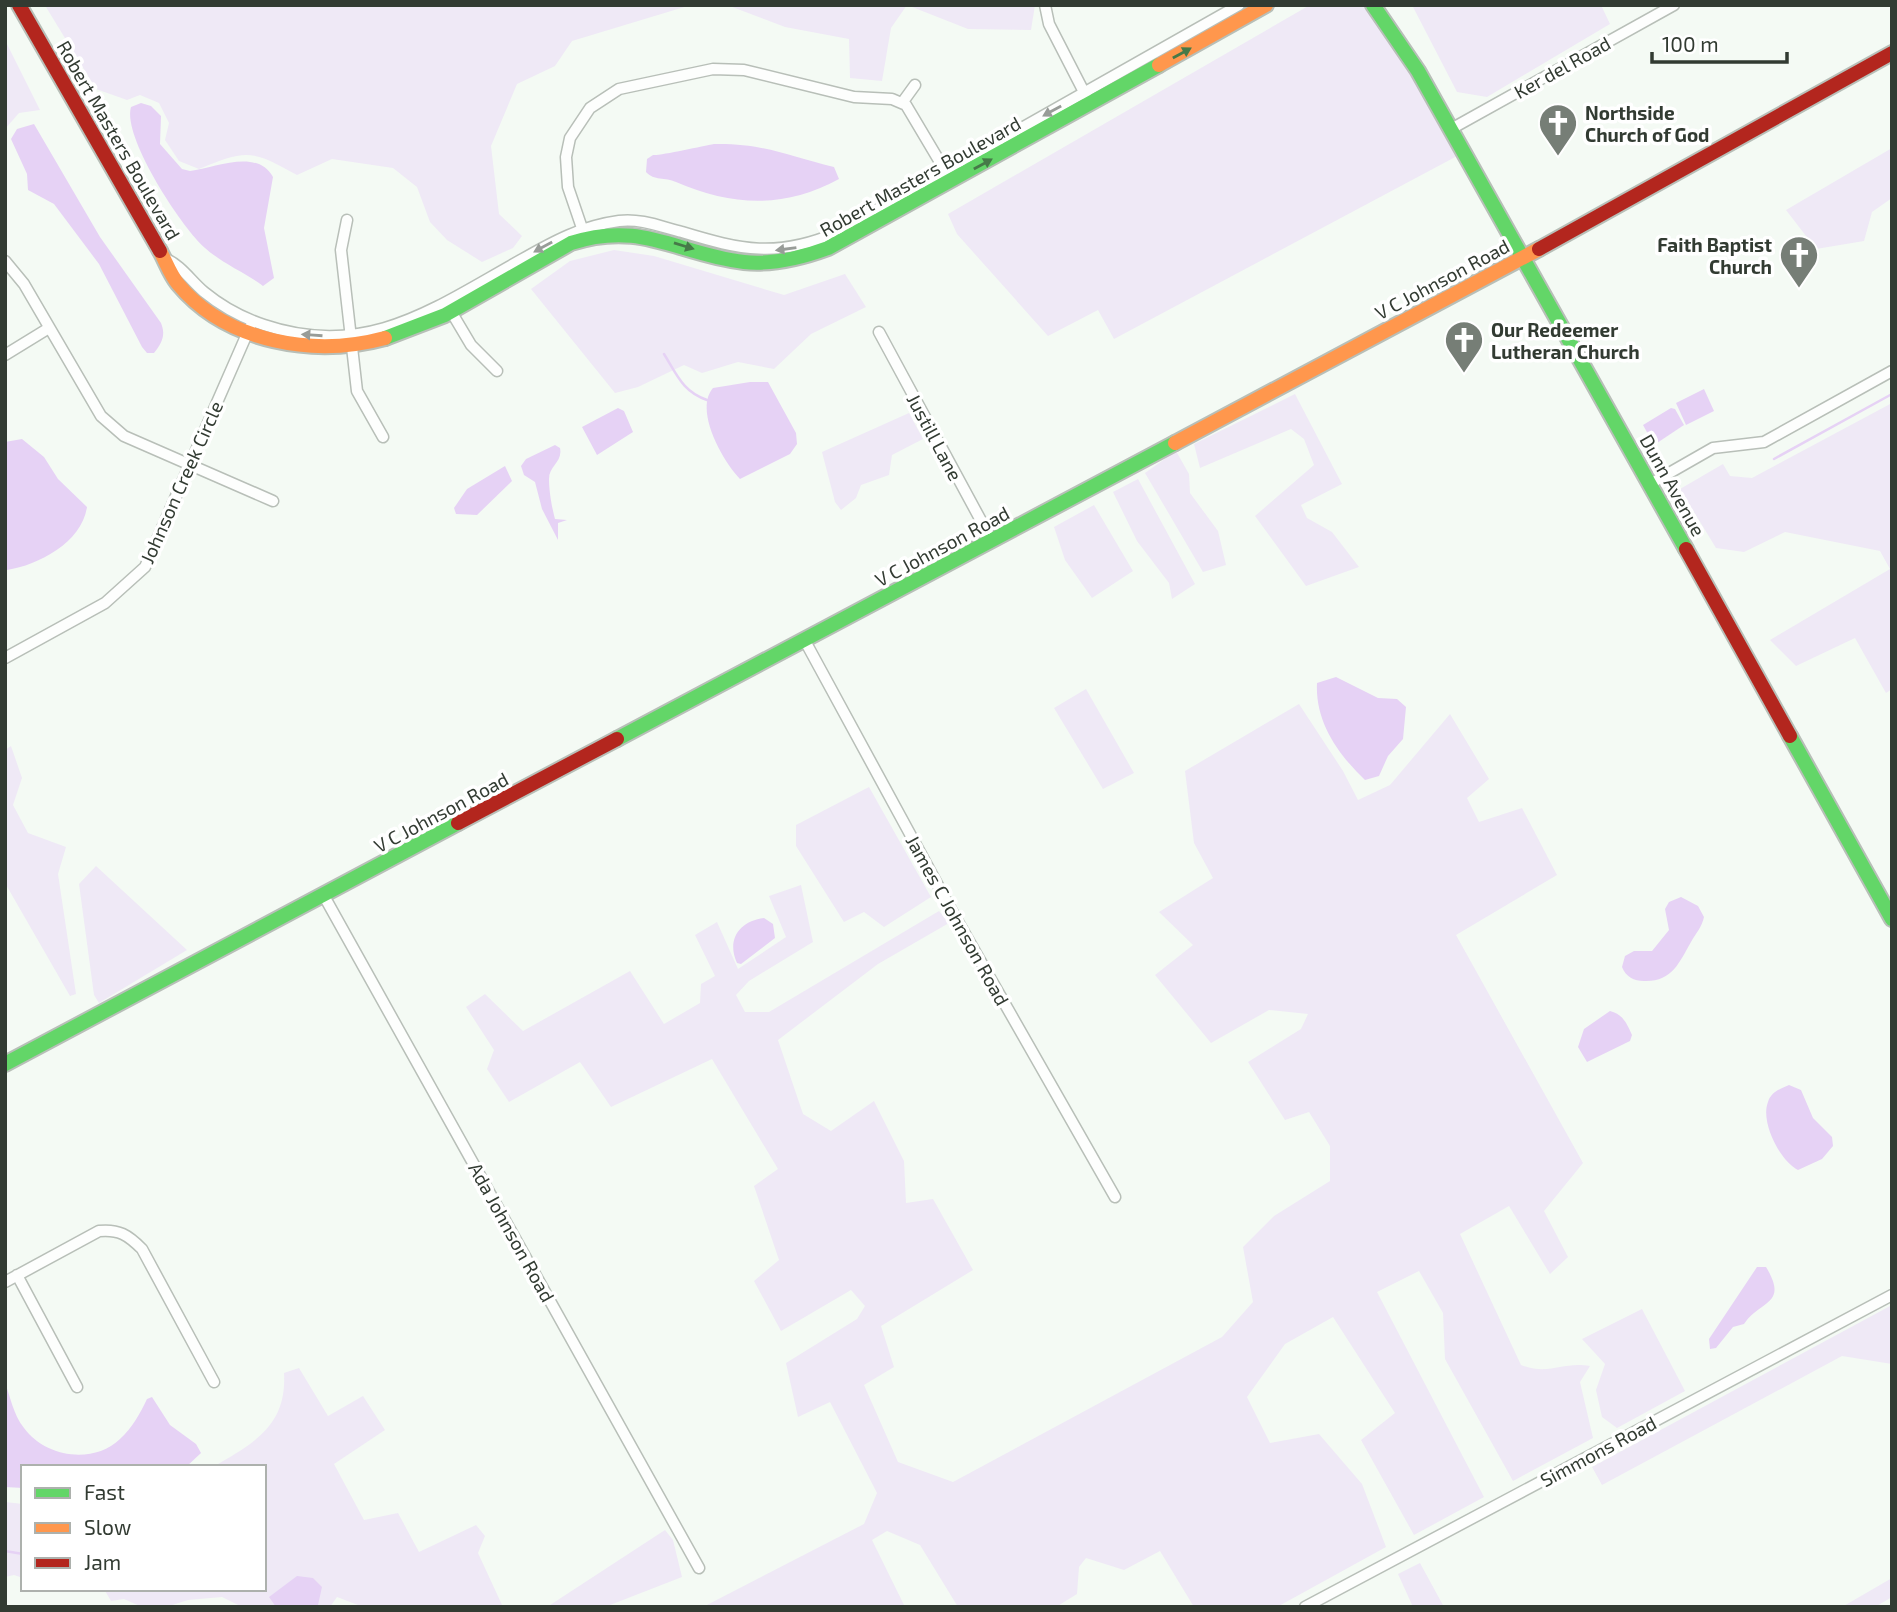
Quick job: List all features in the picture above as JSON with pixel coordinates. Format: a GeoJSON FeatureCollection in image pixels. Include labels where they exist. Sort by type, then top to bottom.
{"type":"FeatureCollection","features":[{"type":"Feature","properties":{"kind":"street","name":"Robert Masters Boulevard"},"geometry":{"type":"LineString","coordinates":[[19,5],[164,258],[167,271],[213,314],[250,326],[292,345],[392,340],[584,233],[629,232],[651,236],[730,260],[777,262],[802,258],[841,243],[948,176],[1088,98],[1266,5]]}},
{"type":"Feature","properties":{"kind":"street"},"geometry":{"type":"LineString","coordinates":[[1045,5],[1049,24],[1088,98]]}},
{"type":"Feature","properties":{"kind":"street","name":"Robert Masters Boulevard"},"geometry":{"type":"LineString","coordinates":[[1088,98],[1240,5]]}},
{"type":"Feature","properties":{"kind":"street","name":"Dunn Avenue"},"geometry":{"type":"LineString","coordinates":[[1373,5],[1418,71]]}},
{"type":"Feature","properties":{"kind":"street","name":"Dunn Avenue"},"geometry":{"type":"LineString","coordinates":[[1382,5],[1892,919]]}},
{"type":"Feature","properties":{"kind":"street","name":"Ker del Road"},"geometry":{"type":"LineString","coordinates":[[1451,129],[1674,5]]}},
{"type":"Feature","properties":{"kind":"street","name":"V C Johnson Road"},"geometry":{"type":"LineString","coordinates":[[5,1064],[1523,258],[1892,53]]}},
{"type":"Feature","properties":{"kind":"street"},"geometry":{"type":"LineString","coordinates":[[584,233],[565,171],[569,140],[590,107],[619,89],[713,69],[744,70],[851,97],[892,99],[902,103],[914,115],[948,176]]}},
{"type":"Feature","properties":{"kind":"street"},"geometry":{"type":"LineString","coordinates":[[902,103],[915,85]]}},
{"type":"Feature","properties":{"kind":"street"},"geometry":{"type":"LineString","coordinates":[[347,220],[341,250],[357,391],[383,437]]}},
{"type":"Feature","properties":{"kind":"street"},"geometry":{"type":"LineString","coordinates":[[5,261],[24,284],[94,407],[113,428],[124,436],[273,501]]}},
{"type":"Feature","properties":{"kind":"street"},"geometry":{"type":"LineString","coordinates":[[448,307],[471,345],[497,372]]}},
{"type":"Feature","properties":{"kind":"street","name":"Johnson Creek Circle"},"geometry":{"type":"LineString","coordinates":[[5,658],[105,603],[145,567],[250,326]]}},
{"type":"Feature","properties":{"kind":"street"},"geometry":{"type":"LineString","coordinates":[[5,355],[49,328]]}},
{"type":"Feature","properties":{"kind":"street","name":"Justill Lane"},"geometry":{"type":"LineString","coordinates":[[879,332],[992,541]]}},
{"type":"Feature","properties":{"kind":"street"},"geometry":{"type":"LineString","coordinates":[[1650,484],[1713,448],[1764,442],[1892,371]]}},
{"type":"Feature","properties":{"kind":"street","name":"James C Johnson Road"},"geometry":{"type":"LineString","coordinates":[[805,641],[953,913],[1115,1197]]}},
{"type":"Feature","properties":{"kind":"street","name":"Ada Johnson Road"},"geometry":{"type":"LineString","coordinates":[[324,896],[699,1568]]}},
{"type":"Feature","properties":{"kind":"street"},"geometry":{"type":"LineString","coordinates":[[5,1282],[99,1231],[114,1230],[129,1236],[142,1249],[214,1382]]}},
{"type":"Feature","properties":{"kind":"street"},"geometry":{"type":"LineString","coordinates":[[17,1275],[77,1387]]}},
{"type":"Feature","properties":{"kind":"street","name":"Simmons Road"},"geometry":{"type":"LineString","coordinates":[[1305,1607],[1892,1295]]}},
{"type":"Feature","properties":{"kind":"shaded area"},"geometry":{"type":"Polygon","coordinates":[[[691,5],[572,41],[555,66],[517,84],[491,146],[499,214],[522,236],[513,248],[482,262],[447,240],[430,222],[417,187],[393,168],[332,159],[297,175],[269,161],[249,155],[228,158],[199,169],[179,161],[165,140],[169,123],[159,103],[140,95],[127,100],[96,89],[46,7],[691,5]]]}},
{"type":"Feature","properties":{"kind":"shaded area"},"geometry":{"type":"Polygon","coordinates":[[[727,5],[907,5],[891,28],[882,81],[850,78],[849,39],[785,27],[727,5]]]}},
{"type":"Feature","properties":{"kind":"shaded area"},"geometry":{"type":"Polygon","coordinates":[[[907,5],[1035,5],[1031,30],[968,29],[907,5]]]}},
{"type":"Feature","properties":{"kind":"shaded area"},"geometry":{"type":"Polygon","coordinates":[[[1310,5],[1365,5],[1426,98],[1459,155],[1114,339],[1098,310],[1048,336],[957,234],[948,214],[1310,5]]]}},
{"type":"Feature","properties":{"kind":"shaded area"},"geometry":{"type":"Polygon","coordinates":[[[1412,5],[1601,5],[1610,24],[1487,97],[1457,92],[1412,5]]]}},
{"type":"Feature","properties":{"kind":"shaded area"},"geometry":{"type":"Polygon","coordinates":[[[5,40],[40,110],[19,113],[5,129],[5,40]]]}},
{"type":"Feature","properties":{"kind":"shaded area"},"geometry":{"type":"Polygon","coordinates":[[[141,103],[151,106],[161,116],[160,144],[182,169],[190,171],[246,162],[257,163],[266,168],[273,177],[264,228],[274,278],[263,286],[205,248],[169,203],[144,160],[136,139],[131,121],[131,107],[141,103]]]}},
{"type":"Feature","properties":{"kind":"shaded area"},"geometry":{"type":"Polygon","coordinates":[[[34,124],[100,237],[161,323],[162,339],[154,353],[147,353],[142,347],[99,264],[54,204],[28,190],[27,174],[11,139],[17,129],[34,124]]]}},
{"type":"Feature","properties":{"kind":"shaded area"},"geometry":{"type":"Polygon","coordinates":[[[714,144],[762,148],[834,167],[839,179],[798,196],[758,201],[717,196],[653,177],[646,172],[647,159],[653,155],[714,144]]]}},
{"type":"Feature","properties":{"kind":"shaded area"},"geometry":{"type":"Polygon","coordinates":[[[1892,148],[1892,198],[1872,212],[1864,241],[1816,249],[1786,210],[1892,148]]]}},
{"type":"Feature","properties":{"kind":"shaded area"},"geometry":{"type":"Polygon","coordinates":[[[614,250],[654,256],[784,295],[845,274],[866,307],[811,334],[774,369],[738,362],[702,373],[684,365],[638,387],[615,393],[531,289],[570,261],[614,250]]]}},
{"type":"Feature","properties":{"kind":"shaded area"},"geometry":{"type":"Polygon","coordinates":[[[768,382],[796,433],[797,444],[790,454],[740,479],[713,435],[708,421],[708,397],[713,388],[768,382]]]}},
{"type":"Feature","properties":{"kind":"shaded area"},"geometry":{"type":"Polygon","coordinates":[[[1704,389],[1714,411],[1686,425],[1676,403],[1704,389]]]}},
{"type":"Feature","properties":{"kind":"shaded area"},"geometry":{"type":"Polygon","coordinates":[[[1295,394],[1342,484],[1301,505],[1307,518],[1332,532],[1359,567],[1306,586],[1255,516],[1314,465],[1304,439],[1291,429],[1200,468],[1194,444],[1295,394]]]}},
{"type":"Feature","properties":{"kind":"shaded area"},"geometry":{"type":"Polygon","coordinates":[[[1892,403],[1892,689],[1886,693],[1855,638],[1796,666],[1770,640],[1890,569],[1880,551],[1785,532],[1744,552],[1716,548],[1680,489],[1723,464],[1730,476],[1752,478],[1892,403]]]}},
{"type":"Feature","properties":{"kind":"shaded area"},"geometry":{"type":"Polygon","coordinates":[[[618,408],[624,411],[633,432],[597,455],[582,427],[618,408]]]}},
{"type":"Feature","properties":{"kind":"shaded area"},"geometry":{"type":"Polygon","coordinates":[[[1671,408],[1675,409],[1684,425],[1654,445],[1643,425],[1671,408]]]}},
{"type":"Feature","properties":{"kind":"shaded area"},"geometry":{"type":"Polygon","coordinates":[[[909,413],[923,439],[892,455],[889,475],[861,485],[856,498],[841,510],[835,502],[822,452],[909,413]]]}},
{"type":"Feature","properties":{"kind":"shaded area"},"geometry":{"type":"Polygon","coordinates":[[[22,439],[44,457],[58,479],[87,507],[77,531],[57,550],[32,563],[7,570],[5,442],[22,439]]]}},
{"type":"Feature","properties":{"kind":"shaded area"},"geometry":{"type":"Polygon","coordinates":[[[555,445],[560,448],[560,453],[550,475],[551,499],[555,519],[567,520],[558,523],[558,540],[542,509],[535,482],[524,475],[521,466],[526,459],[555,445]]]}},
{"type":"Feature","properties":{"kind":"shaded area"},"geometry":{"type":"Polygon","coordinates":[[[1176,451],[1189,474],[1190,493],[1218,531],[1226,565],[1203,572],[1145,473],[1176,451]]]}},
{"type":"Feature","properties":{"kind":"shaded area"},"geometry":{"type":"Polygon","coordinates":[[[505,466],[512,481],[477,515],[456,514],[454,508],[467,489],[505,466]]]}},
{"type":"Feature","properties":{"kind":"shaded area"},"geometry":{"type":"Polygon","coordinates":[[[1138,479],[1195,584],[1172,599],[1169,583],[1137,541],[1113,492],[1138,479]]]}},
{"type":"Feature","properties":{"kind":"shaded area"},"geometry":{"type":"Polygon","coordinates":[[[1094,505],[1133,571],[1092,598],[1065,560],[1054,527],[1094,505]]]}},
{"type":"Feature","properties":{"kind":"shaded area"},"geometry":{"type":"Polygon","coordinates":[[[1336,677],[1378,698],[1397,699],[1406,707],[1403,739],[1388,756],[1379,776],[1365,780],[1337,748],[1324,724],[1317,697],[1317,683],[1336,677]]]}},
{"type":"Feature","properties":{"kind":"shaded area"},"geometry":{"type":"Polygon","coordinates":[[[1086,689],[1134,773],[1103,789],[1054,708],[1086,689]]]}},
{"type":"Feature","properties":{"kind":"shaded area"},"geometry":{"type":"Polygon","coordinates":[[[1299,704],[1343,771],[1358,800],[1390,785],[1450,714],[1489,779],[1467,798],[1479,822],[1522,808],[1557,875],[1456,935],[1583,1163],[1544,1211],[1568,1257],[1550,1274],[1509,1206],[1460,1234],[1521,1365],[1540,1369],[1571,1365],[1590,1366],[1580,1382],[1593,1438],[1513,1481],[1445,1359],[1443,1313],[1419,1271],[1377,1292],[1484,1497],[1414,1535],[1361,1440],[1395,1413],[1333,1317],[1285,1344],[1247,1397],[1270,1443],[1319,1434],[1362,1484],[1386,1547],[1277,1607],[1194,1607],[1160,1551],[1124,1570],[1086,1558],[1079,1567],[1077,1594],[1056,1607],[958,1607],[920,1545],[887,1531],[872,1540],[904,1605],[901,1607],[703,1607],[864,1524],[877,1493],[830,1402],[798,1417],[786,1363],[857,1319],[865,1306],[851,1290],[781,1331],[754,1281],[779,1260],[754,1186],[778,1169],[712,1059],[611,1107],[580,1062],[509,1102],[487,1069],[494,1050],[466,1007],[485,994],[523,1031],[630,971],[664,1024],[700,1003],[701,984],[715,976],[695,935],[717,922],[738,969],[786,937],[769,896],[801,885],[813,942],[749,981],[736,995],[745,1012],[769,1012],[939,911],[949,923],[878,964],[778,1040],[803,1114],[831,1131],[874,1101],[904,1161],[906,1203],[933,1199],[973,1270],[881,1326],[894,1367],[864,1385],[898,1462],[953,1482],[1222,1337],[1253,1302],[1243,1247],[1274,1216],[1330,1181],[1330,1146],[1309,1112],[1285,1120],[1248,1062],[1301,1029],[1308,1014],[1269,1010],[1211,1043],[1155,975],[1193,945],[1159,912],[1213,878],[1194,843],[1185,771],[1299,704]]]}},
{"type":"Feature","properties":{"kind":"shaded area"},"geometry":{"type":"Polygon","coordinates":[[[11,746],[22,778],[13,805],[28,833],[66,847],[58,874],[76,994],[70,996],[5,883],[5,750],[11,746]]]}},
{"type":"Feature","properties":{"kind":"shaded area"},"geometry":{"type":"Polygon","coordinates":[[[869,787],[931,897],[884,927],[864,912],[844,922],[796,846],[796,825],[869,787]]]}},
{"type":"Feature","properties":{"kind":"shaded area"},"geometry":{"type":"Polygon","coordinates":[[[96,866],[187,950],[99,1003],[94,995],[79,884],[96,866]]]}},
{"type":"Feature","properties":{"kind":"shaded area"},"geometry":{"type":"Polygon","coordinates":[[[1681,897],[1698,906],[1704,917],[1683,957],[1674,970],[1661,978],[1644,981],[1631,978],[1622,967],[1625,956],[1634,951],[1652,951],[1669,930],[1665,909],[1669,902],[1681,897]]]}},
{"type":"Feature","properties":{"kind":"shaded area"},"geometry":{"type":"Polygon","coordinates":[[[764,918],[773,924],[775,938],[741,964],[737,963],[733,946],[737,933],[748,923],[764,918]]]}},
{"type":"Feature","properties":{"kind":"shaded area"},"geometry":{"type":"Polygon","coordinates":[[[1610,1011],[1618,1014],[1626,1023],[1632,1035],[1630,1041],[1587,1062],[1578,1047],[1584,1029],[1610,1011]]]}},
{"type":"Feature","properties":{"kind":"shaded area"},"geometry":{"type":"Polygon","coordinates":[[[1789,1085],[1801,1090],[1813,1118],[1832,1137],[1833,1146],[1822,1159],[1798,1170],[1778,1150],[1767,1120],[1769,1099],[1776,1091],[1789,1085]]]}},
{"type":"Feature","properties":{"kind":"shaded area"},"geometry":{"type":"Polygon","coordinates":[[[1757,1267],[1766,1267],[1772,1279],[1775,1289],[1770,1301],[1744,1324],[1733,1327],[1716,1348],[1710,1349],[1709,1339],[1757,1267]]]}},
{"type":"Feature","properties":{"kind":"shaded area"},"geometry":{"type":"Polygon","coordinates":[[[1892,1305],[1892,1364],[1842,1356],[1602,1485],[1592,1467],[1892,1305]]]}},
{"type":"Feature","properties":{"kind":"shaded area"},"geometry":{"type":"Polygon","coordinates":[[[1642,1309],[1685,1391],[1617,1428],[1602,1417],[1596,1390],[1605,1364],[1582,1339],[1642,1309]]]}},
{"type":"Feature","properties":{"kind":"shaded area"},"geometry":{"type":"Polygon","coordinates":[[[299,1368],[328,1416],[363,1396],[385,1430],[334,1464],[364,1520],[398,1513],[419,1552],[476,1525],[485,1536],[478,1553],[503,1607],[363,1607],[337,1597],[330,1607],[242,1607],[222,1597],[188,1600],[166,1607],[142,1607],[124,1599],[111,1601],[105,1591],[266,1591],[266,1465],[216,1465],[254,1441],[274,1420],[280,1407],[284,1373],[299,1368]]]}},
{"type":"Feature","properties":{"kind":"shaded area"},"geometry":{"type":"Polygon","coordinates":[[[5,1383],[20,1423],[33,1438],[56,1451],[83,1455],[109,1447],[128,1430],[147,1399],[152,1397],[170,1425],[196,1444],[201,1453],[188,1465],[21,1465],[21,1488],[5,1487],[5,1383]]]}},
{"type":"Feature","properties":{"kind":"shaded area"},"geometry":{"type":"Polygon","coordinates":[[[5,1502],[21,1504],[21,1577],[14,1575],[5,1577],[5,1502]]]}},
{"type":"Feature","properties":{"kind":"shaded area"},"geometry":{"type":"Polygon","coordinates":[[[665,1530],[673,1540],[682,1577],[605,1607],[547,1607],[665,1530]]]}},
{"type":"Feature","properties":{"kind":"shaded area"},"geometry":{"type":"Polygon","coordinates":[[[1420,1563],[1444,1607],[1413,1607],[1398,1574],[1420,1563]]]}},
{"type":"Feature","properties":{"kind":"shaded area"},"geometry":{"type":"Polygon","coordinates":[[[297,1576],[313,1578],[322,1587],[318,1605],[276,1607],[269,1597],[297,1576]]]}},
{"type":"Feature","properties":{"kind":"shaded area"},"geometry":{"type":"Polygon","coordinates":[[[1892,1578],[1892,1597],[1875,1607],[1842,1607],[1892,1578]]]}},
{"type":"Feature","properties":{"kind":"waterway"},"geometry":{"type":"LineString","coordinates":[[664,354],[686,387],[707,400]]}},
{"type":"Feature","properties":{"kind":"waterway"},"geometry":{"type":"LineString","coordinates":[[1774,459],[1892,394]]}},
{"type":"Feature","properties":{"kind":"waterway"},"geometry":{"type":"LineString","coordinates":[[5,1551],[21,1554]]}},
{"type":"Feature","properties":{"kind":"traffic: fast"},"geometry":{"type":"LineString","coordinates":[[1373,5],[1418,71],[1686,549]]}},
{"type":"Feature","properties":{"kind":"traffic: fast"},"geometry":{"type":"LineString","coordinates":[[385,338],[445,315],[571,243],[596,237],[639,237],[720,258],[755,263],[776,262],[818,252],[1159,65]]}},
{"type":"Feature","properties":{"kind":"traffic: fast"},"geometry":{"type":"LineString","coordinates":[[617,739],[1175,443]]}},
{"type":"Feature","properties":{"kind":"traffic: fast"},"geometry":{"type":"LineString","coordinates":[[1790,736],[1892,919]]}},
{"type":"Feature","properties":{"kind":"traffic: fast"},"geometry":{"type":"LineString","coordinates":[[5,1064],[458,823]]}},
{"type":"Feature","properties":{"kind":"traffic: slow"},"geometry":{"type":"LineString","coordinates":[[1159,65],[1266,5]]}},
{"type":"Feature","properties":{"kind":"traffic: slow"},"geometry":{"type":"LineString","coordinates":[[1175,443],[1539,249]]}},
{"type":"Feature","properties":{"kind":"traffic: slow"},"geometry":{"type":"LineString","coordinates":[[160,251],[175,280],[198,304],[221,320],[247,332],[302,345],[358,344],[385,338]]}},
{"type":"Feature","properties":{"kind":"traffic: jam"},"geometry":{"type":"LineString","coordinates":[[19,5],[160,251]]}},
{"type":"Feature","properties":{"kind":"traffic: jam"},"geometry":{"type":"LineString","coordinates":[[1539,249],[1892,53]]}},
{"type":"Feature","properties":{"kind":"traffic: jam"},"geometry":{"type":"LineString","coordinates":[[1686,549],[1790,736]]}},
{"type":"Feature","properties":{"kind":"traffic: jam"},"geometry":{"type":"LineString","coordinates":[[458,823],[617,739]]}},
{"type":"Feature","properties":{"kind":"place","name":"Northside Church of God"},"geometry":{"type":"Point","coordinates":[1558,157]}},
{"type":"Feature","properties":{"kind":"place","name":"Faith Baptist Church"},"geometry":{"type":"Point","coordinates":[1799,289]}},
{"type":"Feature","properties":{"kind":"place","name":"Our Redeemer Lutheran Church"},"geometry":{"type":"Point","coordinates":[1464,374]}}]}
